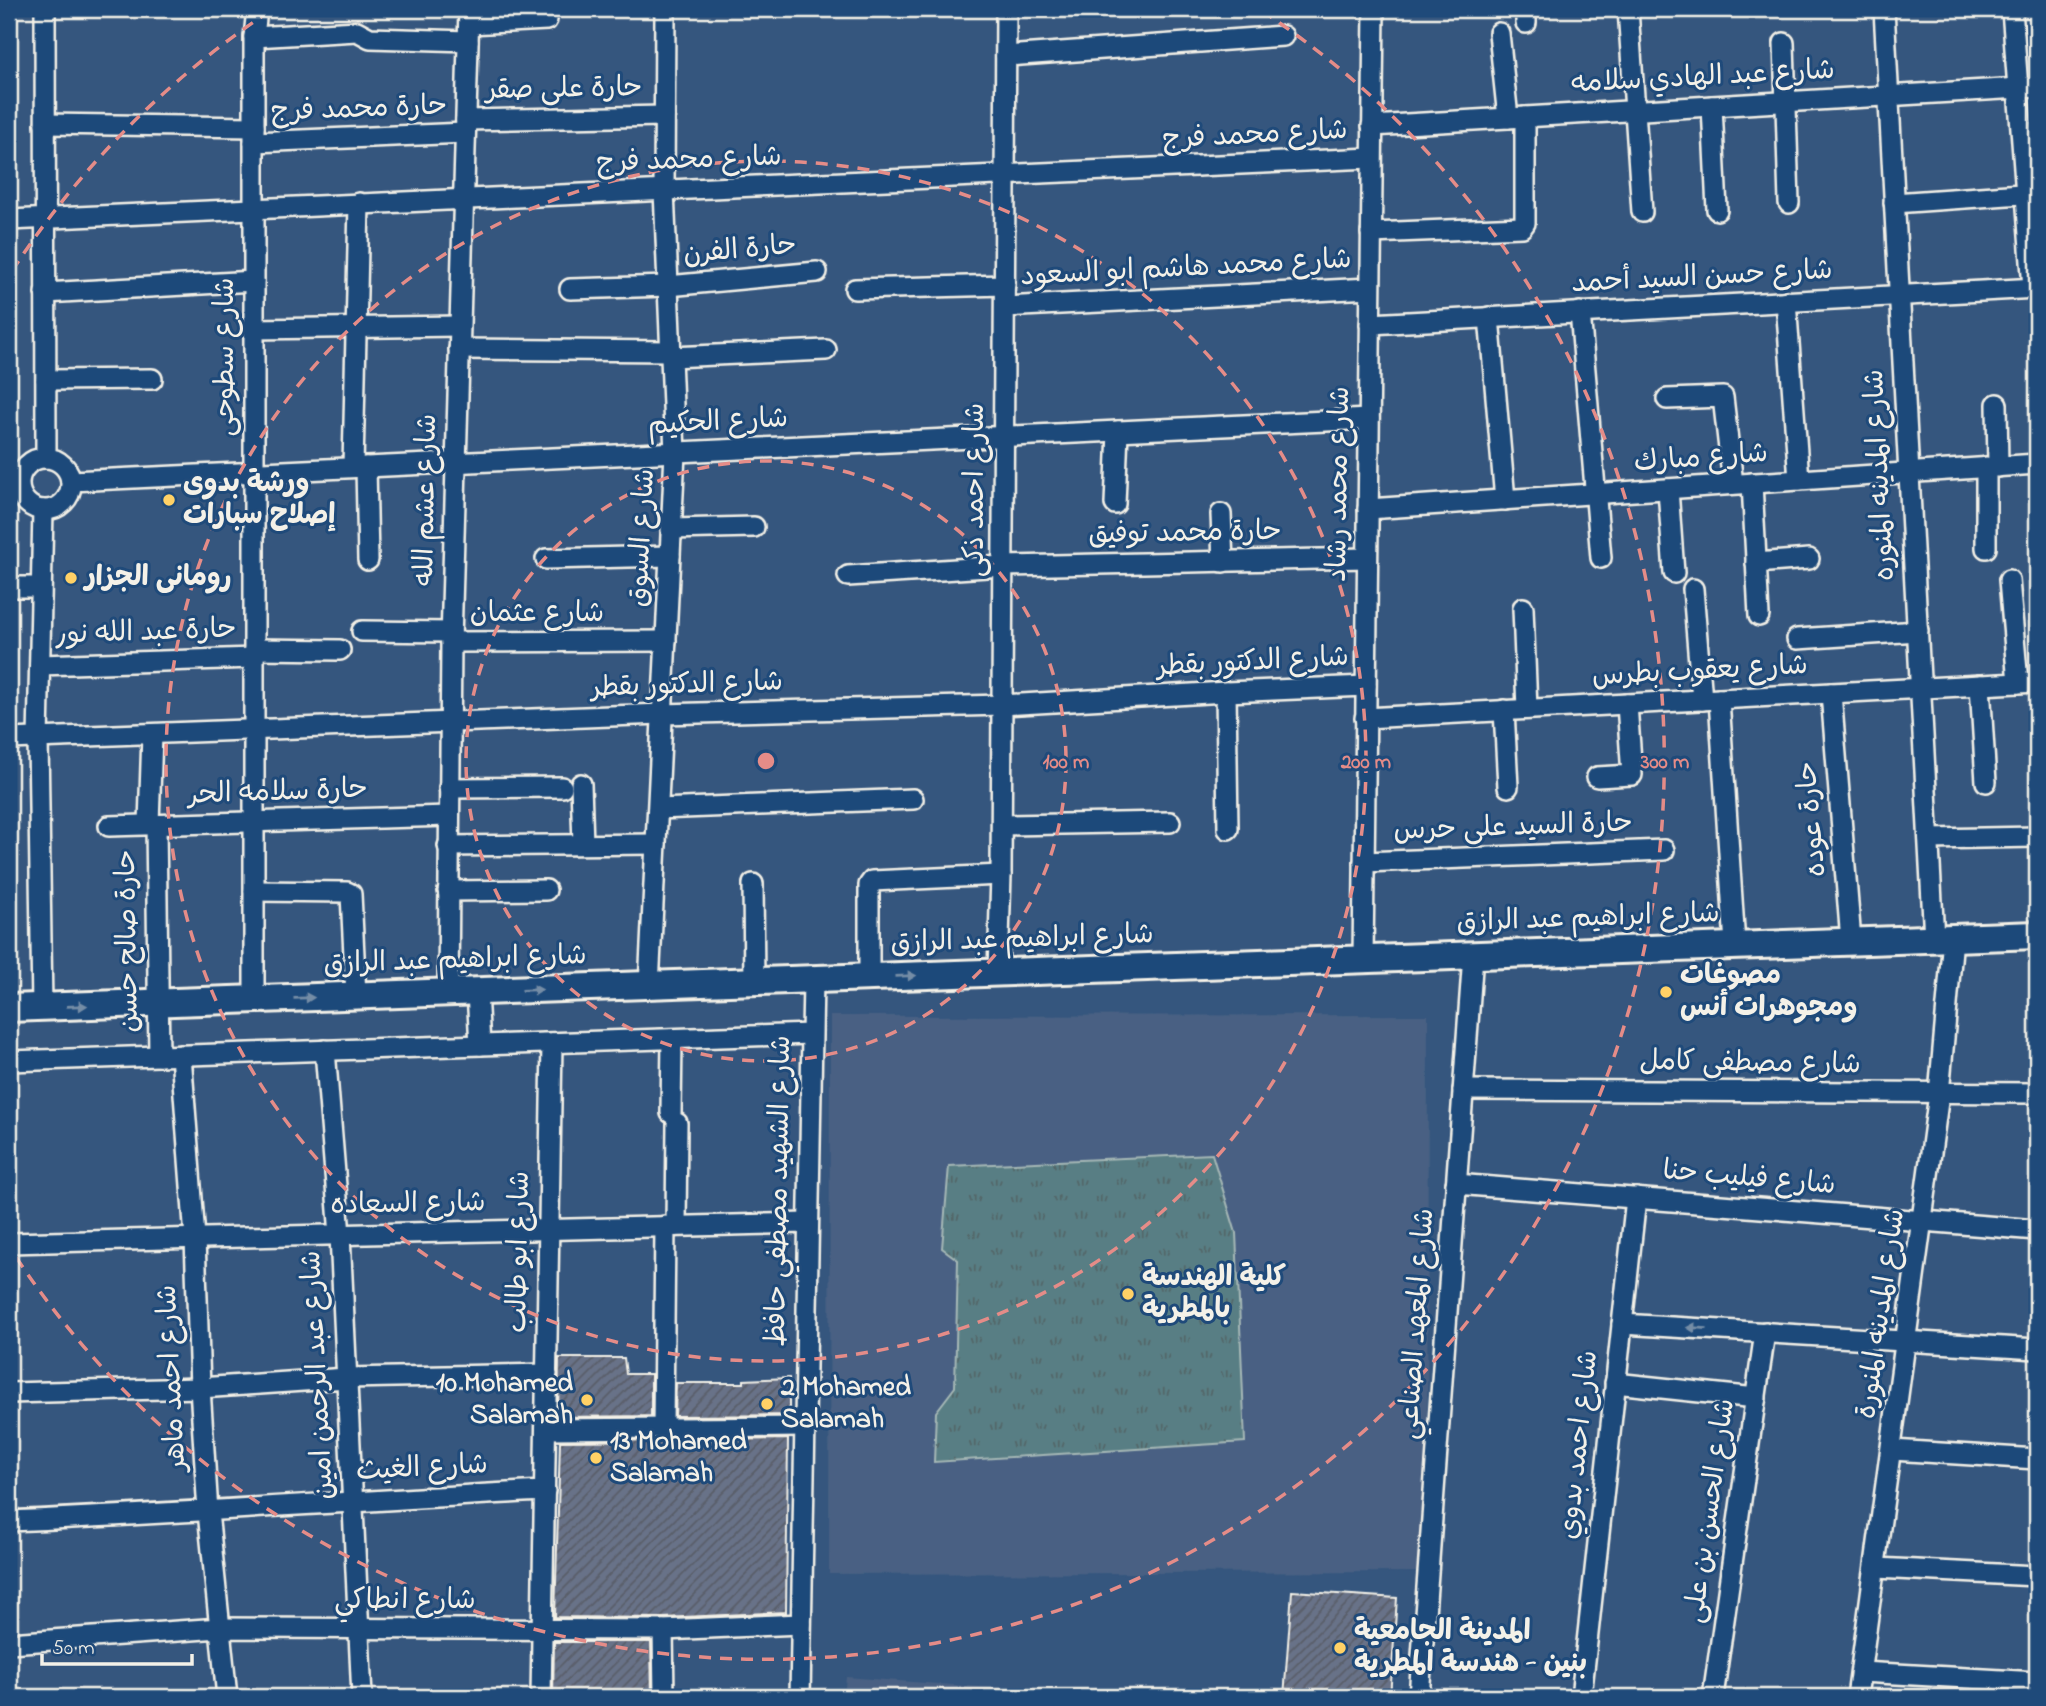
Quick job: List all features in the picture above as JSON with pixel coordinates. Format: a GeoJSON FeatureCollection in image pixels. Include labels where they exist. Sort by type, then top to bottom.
{"type":"FeatureCollection","features":[{"type":"Feature","properties":{"kind":"main road","name":"شارع ابراهيم عبد الرازق"},"geometry":{"type":"LineString","coordinates":[[9,1009],[2037,935]]}},
{"type":"Feature","properties":{"kind":"street"},"geometry":{"type":"LineString","coordinates":[[45,9],[46,458]]}},
{"type":"Feature","properties":{"kind":"street","name":"شارع سطوحى"},"geometry":{"type":"LineString","coordinates":[[254,1000],[254,37],[257,9]]}},
{"type":"Feature","properties":{"kind":"street","name":"شارع السوق"},"geometry":{"type":"LineString","coordinates":[[649,986],[675,453],[664,190],[665,9]]}},
{"type":"Feature","properties":{"kind":"street","name":"شارع احمد ذكى"},"geometry":{"type":"LineString","coordinates":[[998,972],[1002,825],[1006,9]]}},
{"type":"Feature","properties":{"kind":"street","name":"شارع محمد رشاد"},"geometry":{"type":"LineString","coordinates":[[1363,959],[1374,9]]}},
{"type":"Feature","properties":{"kind":"street"},"geometry":{"type":"LineString","coordinates":[[1628,9],[1642,212]]}},
{"type":"Feature","properties":{"kind":"street","name":"شارع المدينه المنوره"},"geometry":{"type":"LineString","coordinates":[[1884,9],[1929,839],[1944,938]]}},
{"type":"Feature","properties":{"kind":"street"},"geometry":{"type":"LineString","coordinates":[[2012,9],[2027,87],[2035,288]]}},
{"type":"Feature","properties":{"kind":"street"},"geometry":{"type":"LineString","coordinates":[[254,37],[357,31],[370,38],[469,25],[547,20]]}},
{"type":"Feature","properties":{"kind":"street","name":"شارع عشم الله"},"geometry":{"type":"LineString","coordinates":[[448,993],[451,637],[469,25]]}},
{"type":"Feature","properties":{"kind":"street"},"geometry":{"type":"LineString","coordinates":[[1371,233],[1522,227],[1525,223],[1516,118],[1499,33]]}},
{"type":"Feature","properties":{"kind":"street"},"geometry":{"type":"LineString","coordinates":[[1006,56],[1283,36]]}},
{"type":"Feature","properties":{"kind":"street"},"geometry":{"type":"LineString","coordinates":[[1784,43],[1789,203]]}},
{"type":"Feature","properties":{"kind":"street","name":"شارع عبد الهادي سلامه"},"geometry":{"type":"LineString","coordinates":[[1372,126],[2027,87]]}},
{"type":"Feature","properties":{"kind":"street"},"geometry":{"type":"LineString","coordinates":[[1712,106],[1717,210]]}},
{"type":"Feature","properties":{"kind":"street","name":"حارة على صقر"},"geometry":{"type":"LineString","coordinates":[[466,127],[664,116]]}},
{"type":"Feature","properties":{"kind":"street","name":"حارة محمد فرج"},"geometry":{"type":"LineString","coordinates":[[45,124],[254,134],[466,127]]}},
{"type":"Feature","properties":{"kind":"street","name":"شارع محمد فرج"},"geometry":{"type":"LineString","coordinates":[[9,220],[1371,158]]}},
{"type":"Feature","properties":{"kind":"street"},"geometry":{"type":"LineString","coordinates":[[1894,202],[2031,194]]}},
{"type":"Feature","properties":{"kind":"street"},"geometry":{"type":"LineString","coordinates":[[359,203],[356,327],[360,467],[368,559]]}},
{"type":"Feature","properties":{"kind":"street","name":"حارة الفرن"},"geometry":{"type":"LineString","coordinates":[[570,289],[667,286],[817,272]]}},
{"type":"Feature","properties":{"kind":"street"},"geometry":{"type":"LineString","coordinates":[[45,293],[254,281]]}},
{"type":"Feature","properties":{"kind":"street"},"geometry":{"type":"LineString","coordinates":[[855,289],[1005,285]]}},
{"type":"Feature","properties":{"kind":"street","name":"شارع محمد هاشم ابو السعود"},"geometry":{"type":"LineString","coordinates":[[1005,307],[1370,288]]}},
{"type":"Feature","properties":{"kind":"street","name":"شارع حسن السيد أحمد"},"geometry":{"type":"LineString","coordinates":[[1370,324],[2035,288]]}},
{"type":"Feature","properties":{"kind":"street"},"geometry":{"type":"LineString","coordinates":[[1786,301],[1799,480]]}},
{"type":"Feature","properties":{"kind":"street"},"geometry":{"type":"LineString","coordinates":[[1580,312],[1601,558]]}},
{"type":"Feature","properties":{"kind":"street"},"geometry":{"type":"LineString","coordinates":[[1489,317],[1505,500]]}},
{"type":"Feature","properties":{"kind":"street"},"geometry":{"type":"LineString","coordinates":[[254,329],[459,326]]}},
{"type":"Feature","properties":{"kind":"street"},"geometry":{"type":"LineString","coordinates":[[459,349],[671,354],[826,350]]}},
{"type":"Feature","properties":{"kind":"street"},"geometry":{"type":"LineString","coordinates":[[46,380],[152,379]]}},
{"type":"Feature","properties":{"kind":"street"},"geometry":{"type":"LineString","coordinates":[[1667,399],[1723,397],[1756,563],[1759,616]]}},
{"type":"Feature","properties":{"kind":"street"},"geometry":{"type":"LineString","coordinates":[[1986,548],[1997,404]]}},
{"type":"Feature","properties":{"kind":"street","name":"شارع الحكيم"},"geometry":{"type":"LineString","coordinates":[[71,481],[1369,419]]}},
{"type":"Feature","properties":{"kind":"street"},"geometry":{"type":"LineString","coordinates":[[1115,504],[1118,431]]}},
{"type":"Feature","properties":{"kind":"street"},"geometry":{"type":"LineString","coordinates":[[46,458],[60,463],[71,481],[71,488],[64,502],[58,507],[43,510],[28,505],[14,482],[31,463],[46,458]]}},
{"type":"Feature","properties":{"kind":"street","name":"شارع مبارك"},"geometry":{"type":"LineString","coordinates":[[1368,509],[2037,464]]}},
{"type":"Feature","properties":{"kind":"street"},"geometry":{"type":"LineString","coordinates":[[1668,489],[1674,573]]}},
{"type":"Feature","properties":{"kind":"street"},"geometry":{"type":"LineString","coordinates":[[42,1007],[38,739],[43,510]]}},
{"type":"Feature","properties":{"kind":"street"},"geometry":{"type":"LineString","coordinates":[[1221,514],[1223,562]]}},
{"type":"Feature","properties":{"kind":"street"},"geometry":{"type":"LineString","coordinates":[[671,529],[754,527]]}},
{"type":"Feature","properties":{"kind":"street"},"geometry":{"type":"LineString","coordinates":[[546,559],[670,556]]}},
{"type":"Feature","properties":{"kind":"street","name":"حارة محمد توفيق"},"geometry":{"type":"LineString","coordinates":[[848,576],[1003,566],[1367,558]]}},
{"type":"Feature","properties":{"kind":"street"},"geometry":{"type":"LineString","coordinates":[[1756,563],[1809,559]]}},
{"type":"Feature","properties":{"kind":"street"},"geometry":{"type":"LineString","coordinates":[[2009,580],[2028,682]]}},
{"type":"Feature","properties":{"kind":"street"},"geometry":{"type":"LineString","coordinates":[[9,587],[41,587]]}},
{"type":"Feature","properties":{"kind":"street"},"geometry":{"type":"LineString","coordinates":[[1693,589],[1711,700],[1735,945]]}},
{"type":"Feature","properties":{"kind":"street"},"geometry":{"type":"LineString","coordinates":[[1523,608],[1527,709]]}},
{"type":"Feature","properties":{"kind":"street","name":"شارع عثمان"},"geometry":{"type":"LineString","coordinates":[[362,631],[451,637],[666,642]]}},
{"type":"Feature","properties":{"kind":"street"},"geometry":{"type":"LineString","coordinates":[[1797,639],[1918,631]]}},
{"type":"Feature","properties":{"kind":"street","name":"حارة عبد الله نور"},"geometry":{"type":"LineString","coordinates":[[40,665],[340,650]]}},
{"type":"Feature","properties":{"kind":"street","name":"شارع يعقوب بطرس"},"geometry":{"type":"LineString","coordinates":[[1366,718],[2028,682]]}},
{"type":"Feature","properties":{"kind":"street"},"geometry":{"type":"LineString","coordinates":[[1980,685],[1986,782]]}},
{"type":"Feature","properties":{"kind":"street","name":"شارع الدكتور بقطر"},"geometry":{"type":"LineString","coordinates":[[9,739],[662,714],[1002,705],[1366,686]]}},
{"type":"Feature","properties":{"kind":"street"},"geometry":{"type":"LineString","coordinates":[[1226,692],[1228,829]]}},
{"type":"Feature","properties":{"kind":"street","name":"حارة عوده"},"geometry":{"type":"LineString","coordinates":[[1832,693],[1851,941]]}},
{"type":"Feature","properties":{"kind":"street"},"geometry":{"type":"LineString","coordinates":[[1597,778],[1632,775],[1627,704]]}},
{"type":"Feature","properties":{"kind":"street"},"geometry":{"type":"LineString","coordinates":[[1504,710],[1508,787]]}},
{"type":"Feature","properties":{"kind":"street","name":"حارة صالح حسن"},"geometry":{"type":"LineString","coordinates":[[152,734],[159,1056]]}},
{"type":"Feature","properties":{"kind":"street"},"geometry":{"type":"LineString","coordinates":[[449,788],[572,786],[583,844]]}},
{"type":"Feature","properties":{"kind":"street"},"geometry":{"type":"LineString","coordinates":[[658,809],[913,799]]}},
{"type":"Feature","properties":{"kind":"street","name":"حارة سلامه الحر"},"geometry":{"type":"LineString","coordinates":[[110,826],[449,816]]}},
{"type":"Feature","properties":{"kind":"street"},"geometry":{"type":"LineString","coordinates":[[1002,825],[1170,822]]}},
{"type":"Feature","properties":{"kind":"street"},"geometry":{"type":"LineString","coordinates":[[1929,839],[2037,837]]}},
{"type":"Feature","properties":{"kind":"street"},"geometry":{"type":"LineString","coordinates":[[449,846],[656,844]]}},
{"type":"Feature","properties":{"kind":"street","name":"حارة السيد على حرس"},"geometry":{"type":"LineString","coordinates":[[1364,862],[1664,850]]}},
{"type":"Feature","properties":{"kind":"street"},"geometry":{"type":"LineString","coordinates":[[869,978],[869,885],[872,881],[1001,875]]}},
{"type":"Feature","properties":{"kind":"street"},"geometry":{"type":"LineString","coordinates":[[753,884],[754,982]]}},
{"type":"Feature","properties":{"kind":"street"},"geometry":{"type":"LineString","coordinates":[[448,891],[547,890]]}},
{"type":"Feature","properties":{"kind":"street"},"geometry":{"type":"LineString","coordinates":[[254,891],[351,894],[356,996]]}},
{"type":"Feature","properties":{"kind":"street","name":"شارع المدينه المنورة"},"geometry":{"type":"LineString","coordinates":[[1857,1697],[1939,1094],[1944,938]]}},
{"type":"Feature","properties":{"kind":"street","name":"شارع المعهد الصناعي"},"geometry":{"type":"LineString","coordinates":[[1419,1697],[1473,955]]}},
{"type":"Feature","properties":{"kind":"street","name":"شارع الشهيد مصطفي حافظ"},"geometry":{"type":"LineString","coordinates":[[800,1697],[813,980]]}},
{"type":"Feature","properties":{"kind":"street"},"geometry":{"type":"LineString","coordinates":[[477,992],[480,1045]]}},
{"type":"Feature","properties":{"kind":"street"},"geometry":{"type":"LineString","coordinates":[[9,1061],[811,1034]]}},
{"type":"Feature","properties":{"kind":"street"},"geometry":{"type":"LineString","coordinates":[[663,1428],[674,1118],[672,1039]]}},
{"type":"Feature","properties":{"kind":"street","name":"شارع ابو طالب"},"geometry":{"type":"LineString","coordinates":[[541,1697],[552,1043]]}},
{"type":"Feature","properties":{"kind":"street","name":"شارع عبد الرحمن امين"},"geometry":{"type":"LineString","coordinates":[[325,1050],[340,1235],[362,1697]]}},
{"type":"Feature","properties":{"kind":"street","name":"شارع احمد ماهر"},"geometry":{"type":"LineString","coordinates":[[181,1055],[195,1238],[200,1388],[208,1512],[226,1697]]}},
{"type":"Feature","properties":{"kind":"street","name":"شارع مصطفى كامل"},"geometry":{"type":"LineString","coordinates":[[1463,1090],[2037,1093]]}},
{"type":"Feature","properties":{"kind":"street","name":"شارع فيليب حنا"},"geometry":{"type":"LineString","coordinates":[[1456,1184],[2037,1230]]}},
{"type":"Feature","properties":{"kind":"street","name":"شارع احمد بدوي"},"geometry":{"type":"LineString","coordinates":[[1581,1697],[1636,1198]]}},
{"type":"Feature","properties":{"kind":"street","name":"شارع السعاده"},"geometry":{"type":"LineString","coordinates":[[9,1243],[808,1223]]}},
{"type":"Feature","properties":{"kind":"street"},"geometry":{"type":"LineString","coordinates":[[1622,1324],[2037,1349]]}},
{"type":"Feature","properties":{"kind":"street","name":"شارع الحسن بن على"},"geometry":{"type":"LineString","coordinates":[[1713,1697],[1765,1332]]}},
{"type":"Feature","properties":{"kind":"street"},"geometry":{"type":"LineString","coordinates":[[9,1393],[200,1388],[347,1378],[547,1374]]}},
{"type":"Feature","properties":{"kind":"street"},"geometry":{"type":"LineString","coordinates":[[1615,1383],[1756,1398]]}},
{"type":"Feature","properties":{"kind":"street"},"geometry":{"type":"LineString","coordinates":[[545,1429],[804,1427]]}},
{"type":"Feature","properties":{"kind":"street"},"geometry":{"type":"LineString","coordinates":[[1892,1450],[2037,1459]]}},
{"type":"Feature","properties":{"kind":"street","name":"شارع الغيث"},"geometry":{"type":"LineString","coordinates":[[9,1521],[208,1512],[545,1491]]}},
{"type":"Feature","properties":{"kind":"street"},"geometry":{"type":"LineString","coordinates":[[1875,1568],[2037,1576]]}},
{"type":"Feature","properties":{"kind":"street","name":"شارع انطاكي"},"geometry":{"type":"LineString","coordinates":[[9,1643],[220,1628],[663,1630],[801,1624]]}},
{"type":"Feature","properties":{"kind":"street"},"geometry":{"type":"LineString","coordinates":[[663,1630],[664,1697]]}},
{"type":"Feature","properties":{"kind":"street"},"geometry":{"type":"LineString","coordinates":[[1861,1672],[2037,1682]]}},
{"type":"Feature","properties":{"kind":"shaded area","name":"كلية الهندسة بالمطرية"},"geometry":{"type":"Polygon","coordinates":[[[1428,1015],[1427,1572],[829,1574],[830,1016],[1428,1015]]]}},
{"type":"Feature","properties":{"kind":"shaded area"},"geometry":{"type":"Polygon","coordinates":[[[846,1677],[1046,1692],[1045,1697],[844,1697],[846,1677]]]}},
{"type":"Feature","properties":{"kind":"green space"},"geometry":{"type":"Polygon","coordinates":[[[1212,1154],[1236,1233],[1245,1442],[934,1462],[936,1412],[955,1387],[958,1260],[942,1248],[949,1166],[1212,1154]]]}},
{"type":"Feature","properties":{"kind":"building","name":"10 Mohamed Salamah"},"geometry":{"type":"Polygon","coordinates":[[[559,1358],[624,1358],[626,1374],[651,1374],[651,1416],[558,1417],[559,1358]]]}},
{"type":"Feature","properties":{"kind":"building"},"geometry":{"type":"Polygon","coordinates":[[[789,1378],[789,1415],[675,1416],[676,1383],[744,1383],[744,1380],[789,1378]]]}},
{"type":"Feature","properties":{"kind":"building"},"geometry":{"type":"Polygon","coordinates":[[[788,1439],[786,1612],[663,1618],[555,1617],[560,1441],[788,1439]]]}},
{"type":"Feature","properties":{"kind":"building","name":"المدينة الجامعية بنين - هندسة المطرية"},"geometry":{"type":"Polygon","coordinates":[[[1292,1591],[1397,1598],[1390,1697],[1284,1697],[1292,1591]]]}},
{"type":"Feature","properties":{"kind":"building"},"geometry":{"type":"Polygon","coordinates":[[[554,1642],[651,1642],[652,1697],[553,1697],[554,1642]]]}},
{"type":"Feature","properties":{"kind":"place","name":"ورشة بدوى إصلاح سبارات"},"geometry":{"type":"Point","coordinates":[169,500]}},
{"type":"Feature","properties":{"kind":"place","name":"رومانى الجزار"},"geometry":{"type":"Point","coordinates":[71,578]}},
{"type":"Feature","properties":{"kind":"place","name":"مصوغات ومجوهرات أنس"},"geometry":{"type":"Point","coordinates":[1666,992]}},
{"type":"Feature","properties":{"kind":"place","name":"كلية الهندسة بالمطرية"},"geometry":{"type":"Point","coordinates":[1128,1294]}},
{"type":"Feature","properties":{"kind":"place","name":"10 Mohamed Salamah"},"geometry":{"type":"Point","coordinates":[587,1400]}},
{"type":"Feature","properties":{"kind":"place","name":"2 Mohamed Salamah"},"geometry":{"type":"Point","coordinates":[767,1404]}},
{"type":"Feature","properties":{"kind":"place","name":"13 Mohamed Salamah"},"geometry":{"type":"Point","coordinates":[596,1458]}},
{"type":"Feature","properties":{"kind":"place","name":"المدينة الجامعية بنين - هندسة المطرية"},"geometry":{"type":"Point","coordinates":[1340,1648]}}]}
